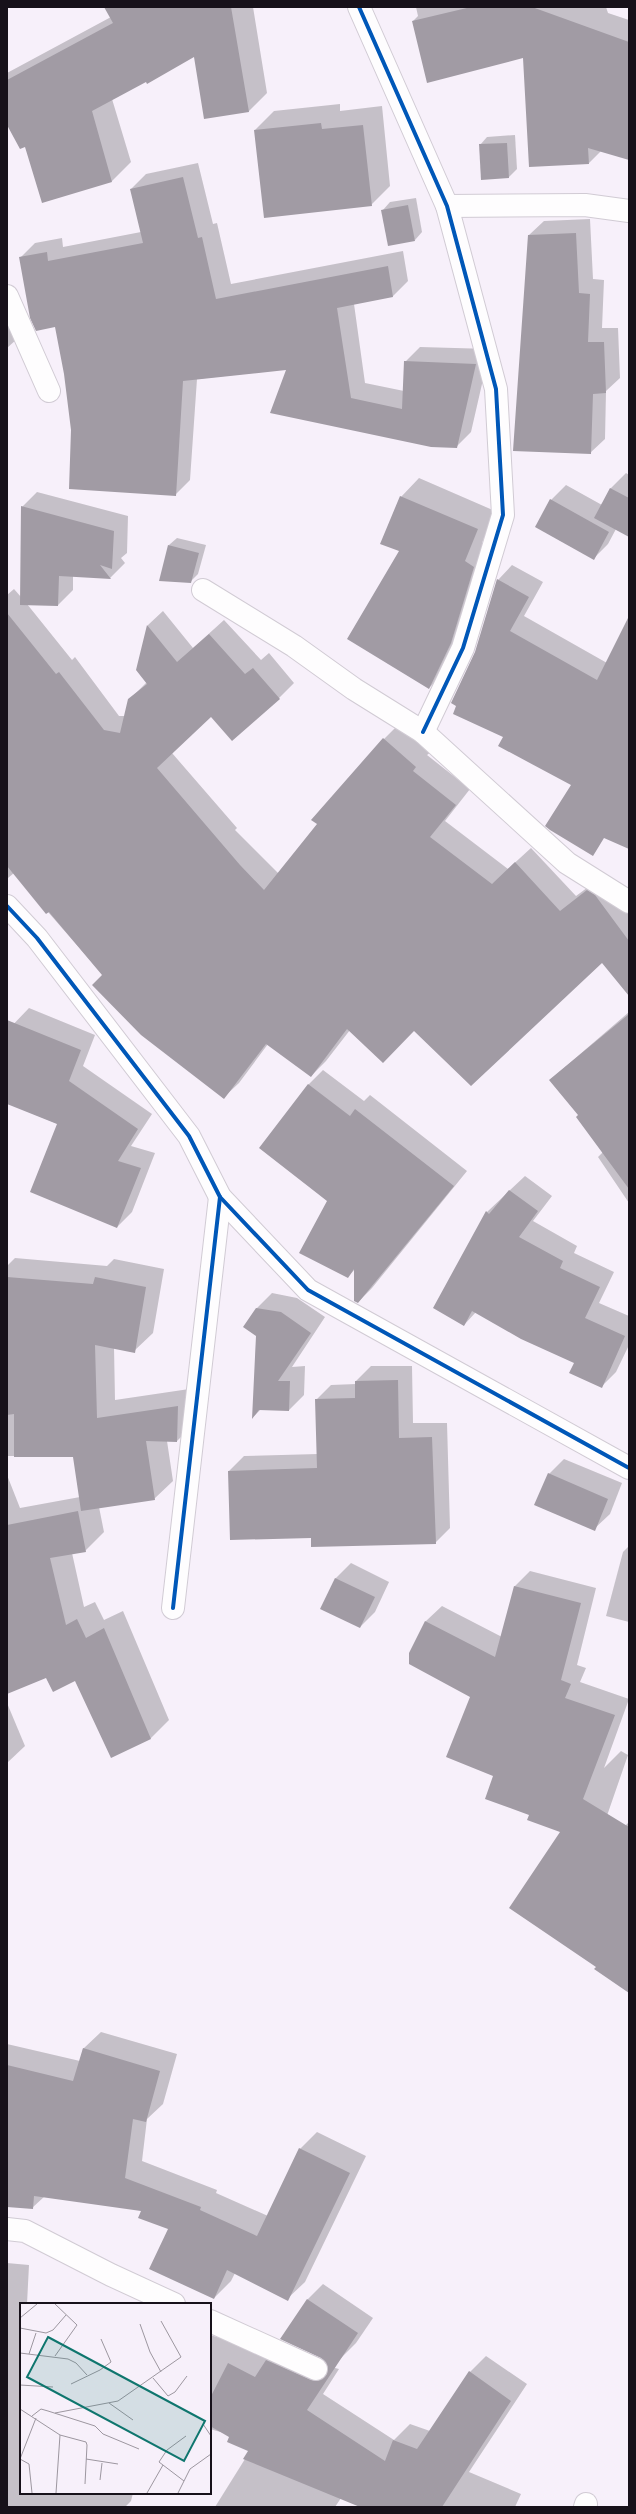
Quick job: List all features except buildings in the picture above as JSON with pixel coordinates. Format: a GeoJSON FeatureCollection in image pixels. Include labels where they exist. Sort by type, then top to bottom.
{"type":"FeatureCollection","features":[{"type":"Feature","properties":{"kind":"street"},"geometry":{"type":"LineString","coordinates":[[359,7],[446,206],[496,389],[503,515],[463,648],[422,732]]}},
{"type":"Feature","properties":{"kind":"street"},"geometry":{"type":"LineString","coordinates":[[446,206],[585,205],[629,212]]}},
{"type":"Feature","properties":{"kind":"street"},"geometry":{"type":"LineString","coordinates":[[7,296],[49,391]]}},
{"type":"Feature","properties":{"kind":"street"},"geometry":{"type":"LineString","coordinates":[[203,590],[294,646],[354,689],[422,732],[567,863],[629,902]]}},
{"type":"Feature","properties":{"kind":"street"},"geometry":{"type":"LineString","coordinates":[[7,906],[37,938],[189,1136],[220,1197],[308,1290],[629,1468]]}},
{"type":"Feature","properties":{"kind":"street"},"geometry":{"type":"LineString","coordinates":[[173,1608],[220,1197]]}},
{"type":"Feature","properties":{"kind":"street"},"geometry":{"type":"LineString","coordinates":[[7,2229],[25,2231],[111,2275],[172,2303]]}},
{"type":"Feature","properties":{"kind":"street"},"geometry":{"type":"LineString","coordinates":[[211,2321],[316,2369]]}},
{"type":"Feature","properties":{"kind":"cycle path"},"geometry":{"type":"LineString","coordinates":[[359,7],[447,206],[496,389],[503,515],[463,648],[423,732]]}},
{"type":"Feature","properties":{"kind":"cycle path"},"geometry":{"type":"LineString","coordinates":[[7,906],[37,938],[189,1136],[220,1197],[308,1290],[629,1468]]}},
{"type":"Feature","properties":{"kind":"cycle path"},"geometry":{"type":"LineString","coordinates":[[173,1608],[220,1197]]}}]}
